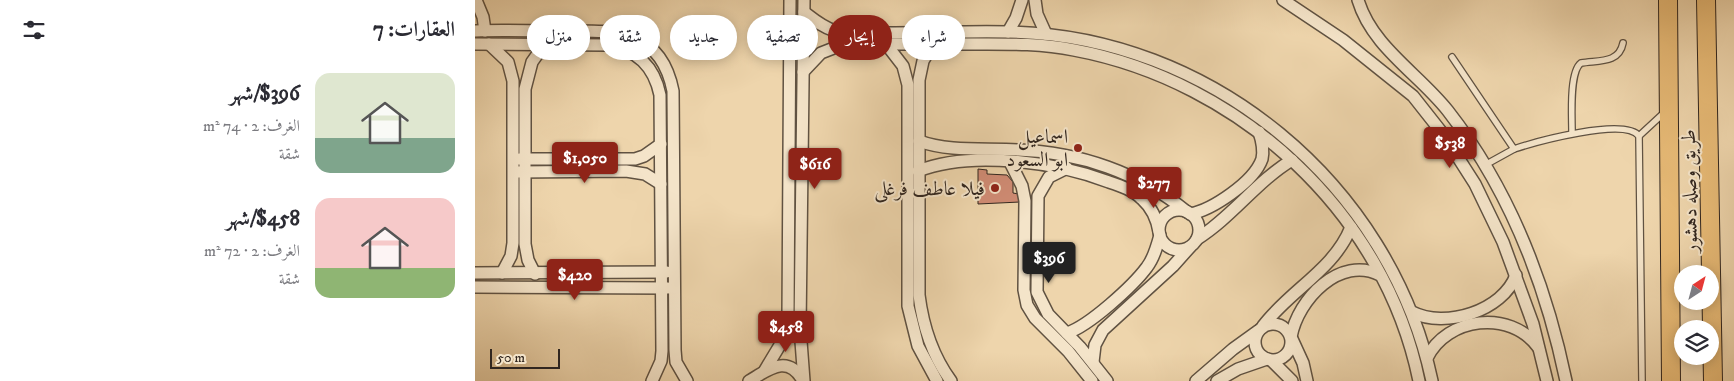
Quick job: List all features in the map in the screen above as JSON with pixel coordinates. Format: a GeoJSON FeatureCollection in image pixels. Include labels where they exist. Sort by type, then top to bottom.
{"type":"FeatureCollection","features":[{"type":"Feature","properties":{"kind":"main road","name":"طريق وصله دهشور"},"geometry":{"type":"LineString","coordinates":[[1669,0],[1671,381]]}},
{"type":"Feature","properties":{"kind":"main road","name":"طريق وصله دهشور"},"geometry":{"type":"LineString","coordinates":[[1706,0],[1713,381]]}},
{"type":"Feature","properties":{"kind":"street"},"geometry":{"type":"LineString","coordinates":[[477,0],[483,17],[480,31],[527,31]]}},
{"type":"Feature","properties":{"kind":"street"},"geometry":{"type":"LineString","coordinates":[[760,375],[783,340],[788,316],[790,0]]}},
{"type":"Feature","properties":{"kind":"street"},"geometry":{"type":"LineString","coordinates":[[1008,32],[1016,18],[1022,0]]}},
{"type":"Feature","properties":{"kind":"street"},"geometry":{"type":"LineString","coordinates":[[1035,0],[1037,14],[1046,34]]}},
{"type":"Feature","properties":{"kind":"street"},"geometry":{"type":"LineString","coordinates":[[1358,0],[1362,13],[1376,35],[1435,96],[1485,165],[1505,203],[1532,264],[1559,350],[1566,381]]}},
{"type":"Feature","properties":{"kind":"street"},"geometry":{"type":"LineString","coordinates":[[1287,1],[1358,52],[1413,96],[1447,140],[1475,184],[1491,215],[1515,275],[1541,351],[1547,381]]}},
{"type":"Feature","properties":{"kind":"street"},"geometry":{"type":"LineString","coordinates":[[803,381],[800,328],[804,6]]}},
{"type":"Feature","properties":{"kind":"street"},"geometry":{"type":"LineString","coordinates":[[804,6],[825,27],[851,33],[1008,32],[1046,34],[1111,46],[1174,67],[1226,94],[1269,123],[1325,176],[1355,211],[1393,270],[1412,312],[1427,358],[1432,381]]}},
{"type":"Feature","properties":{"kind":"street"},"geometry":{"type":"LineString","coordinates":[[590,31],[607,31],[634,37],[657,53],[668,70],[673,91],[676,362],[687,381]]}},
{"type":"Feature","properties":{"kind":"street"},"geometry":{"type":"LineString","coordinates":[[475,44],[527,45]]}},
{"type":"Feature","properties":{"kind":"street"},"geometry":{"type":"LineString","coordinates":[[489,44],[502,54],[511,71],[520,159]]}},
{"type":"Feature","properties":{"kind":"street"},"geometry":{"type":"LineString","coordinates":[[965,44],[1027,44],[1073,50],[1117,60],[1161,75],[1195,91],[1259,132],[1292,160],[1323,192],[1351,227],[1380,275],[1402,325],[1419,381]]}},
{"type":"Feature","properties":{"kind":"street"},"geometry":{"type":"LineString","coordinates":[[590,47],[621,48],[643,61],[655,76],[660,95],[661,362],[652,381]]}},
{"type":"Feature","properties":{"kind":"street"},"geometry":{"type":"LineString","coordinates":[[803,72],[821,53],[828,49]]}},
{"type":"Feature","properties":{"kind":"street"},"geometry":{"type":"LineString","coordinates":[[892,50],[899,58],[908,84],[908,306],[918,346],[937,381]]}},
{"type":"Feature","properties":{"kind":"street"},"geometry":{"type":"LineString","coordinates":[[502,273],[509,262],[513,243],[526,80],[534,60]]}},
{"type":"Feature","properties":{"kind":"street"},"geometry":{"type":"LineString","coordinates":[[924,60],[919,80],[918,171],[921,312],[930,344],[951,381]]}},
{"type":"Feature","properties":{"kind":"street"},"geometry":{"type":"LineString","coordinates":[[655,76],[668,70]]}},
{"type":"Feature","properties":{"kind":"street"},"geometry":{"type":"LineString","coordinates":[[1067,333],[1087,324],[1141,274],[1152,260],[1160,234],[1160,226],[1165,216],[1176,211],[1188,213],[1209,208],[1222,201],[1255,171],[1263,153],[1259,132]]}},
{"type":"Feature","properties":{"kind":"street"},"geometry":{"type":"LineString","coordinates":[[919,141],[945,147],[1033,150],[1074,157],[1123,173],[1146,183],[1188,213],[1198,225],[1193,243],[1173,266],[1103,330],[1095,345],[1093,362]]}},
{"type":"Feature","properties":{"kind":"street"},"geometry":{"type":"LineString","coordinates":[[520,159],[635,159],[644,156],[661,144]]}},
{"type":"Feature","properties":{"kind":"street"},"geometry":{"type":"LineString","coordinates":[[918,171],[951,162],[1010,162],[1067,168],[1137,194],[1154,215],[1162,241],[1172,249],[1185,249],[1222,221],[1274,172],[1292,160]]}},
{"type":"Feature","properties":{"kind":"street"},"geometry":{"type":"LineString","coordinates":[[1010,162],[1021,186],[1025,201],[1024,290],[1027,305],[1035,318],[1068,351],[1092,381]]}},
{"type":"Feature","properties":{"kind":"street"},"geometry":{"type":"LineString","coordinates":[[1067,168],[1049,178],[1038,196],[1036,284],[1043,307],[1093,362],[1107,381]]}},
{"type":"Feature","properties":{"kind":"street"},"geometry":{"type":"LineString","coordinates":[[519,172],[626,171],[645,174],[661,184]]}},
{"type":"Feature","properties":{"kind":"street"},"geometry":{"type":"LineString","coordinates":[[519,172],[525,244],[528,260],[535,274]]}},
{"type":"Feature","properties":{"kind":"street"},"geometry":{"type":"LineString","coordinates":[[1196,381],[1233,349],[1261,329],[1283,303],[1333,258],[1343,244],[1351,227]]}},
{"type":"Feature","properties":{"kind":"street"},"geometry":{"type":"LineString","coordinates":[[1217,381],[1238,368],[1269,359],[1279,359],[1288,354],[1295,321],[1303,307],[1333,278],[1356,269],[1380,275]]}},
{"type":"Feature","properties":{"kind":"street"},"geometry":{"type":"LineString","coordinates":[[475,273],[674,272]]}},
{"type":"Feature","properties":{"kind":"street"},"geometry":{"type":"LineString","coordinates":[[1412,312],[1437,320],[1488,307],[1508,291],[1515,275]]}},
{"type":"Feature","properties":{"kind":"street"},"geometry":{"type":"LineString","coordinates":[[475,287],[674,288]]}},
{"type":"Feature","properties":{"kind":"street"},"geometry":{"type":"LineString","coordinates":[[1427,358],[1431,349],[1445,335],[1476,324],[1488,322],[1507,324],[1524,332],[1541,351]]}},
{"type":"Feature","properties":{"kind":"street"},"geometry":{"type":"LineString","coordinates":[[1261,329],[1278,324],[1287,329],[1303,363],[1307,381]]}},
{"type":"Feature","properties":{"kind":"street"},"geometry":{"type":"LineString","coordinates":[[1261,329],[1255,345],[1260,354],[1269,359],[1292,381]]}},
{"type":"Feature","properties":{"kind":"street"},"geometry":{"type":"LineString","coordinates":[[749,381],[784,366],[796,372],[803,381]]}},
{"type":"Feature","properties":{"kind":"lane"},"geometry":{"type":"LineString","coordinates":[[1572,132],[1574,76],[1577,66],[1614,58],[1619,54],[1623,43]]}},
{"type":"Feature","properties":{"kind":"lane"},"geometry":{"type":"LineString","coordinates":[[1452,57],[1514,149]]}},
{"type":"Feature","properties":{"kind":"lane"},"geometry":{"type":"LineString","coordinates":[[1642,381],[1639,136],[1669,108]]}},
{"type":"Feature","properties":{"kind":"lane"},"geometry":{"type":"LineString","coordinates":[[1485,165],[1514,149],[1572,132],[1629,130],[1639,136]]}},
{"type":"Feature","properties":{"kind":"building","name":"فيلا عاطف فرغلى"},"geometry":{"type":"Polygon","coordinates":[[[978,169],[987,170],[987,174],[1007,175],[1013,182],[1013,193],[1019,194],[1020,202],[978,204],[978,169]]]}},
{"type":"Feature","properties":{"kind":"place","name":"اسماعيل ابو السعود"},"geometry":{"type":"Point","coordinates":[1078,148]}},
{"type":"Feature","properties":{"kind":"place","name":"فيلا عاطف فرغلى"},"geometry":{"type":"Point","coordinates":[995,188]}}]}
